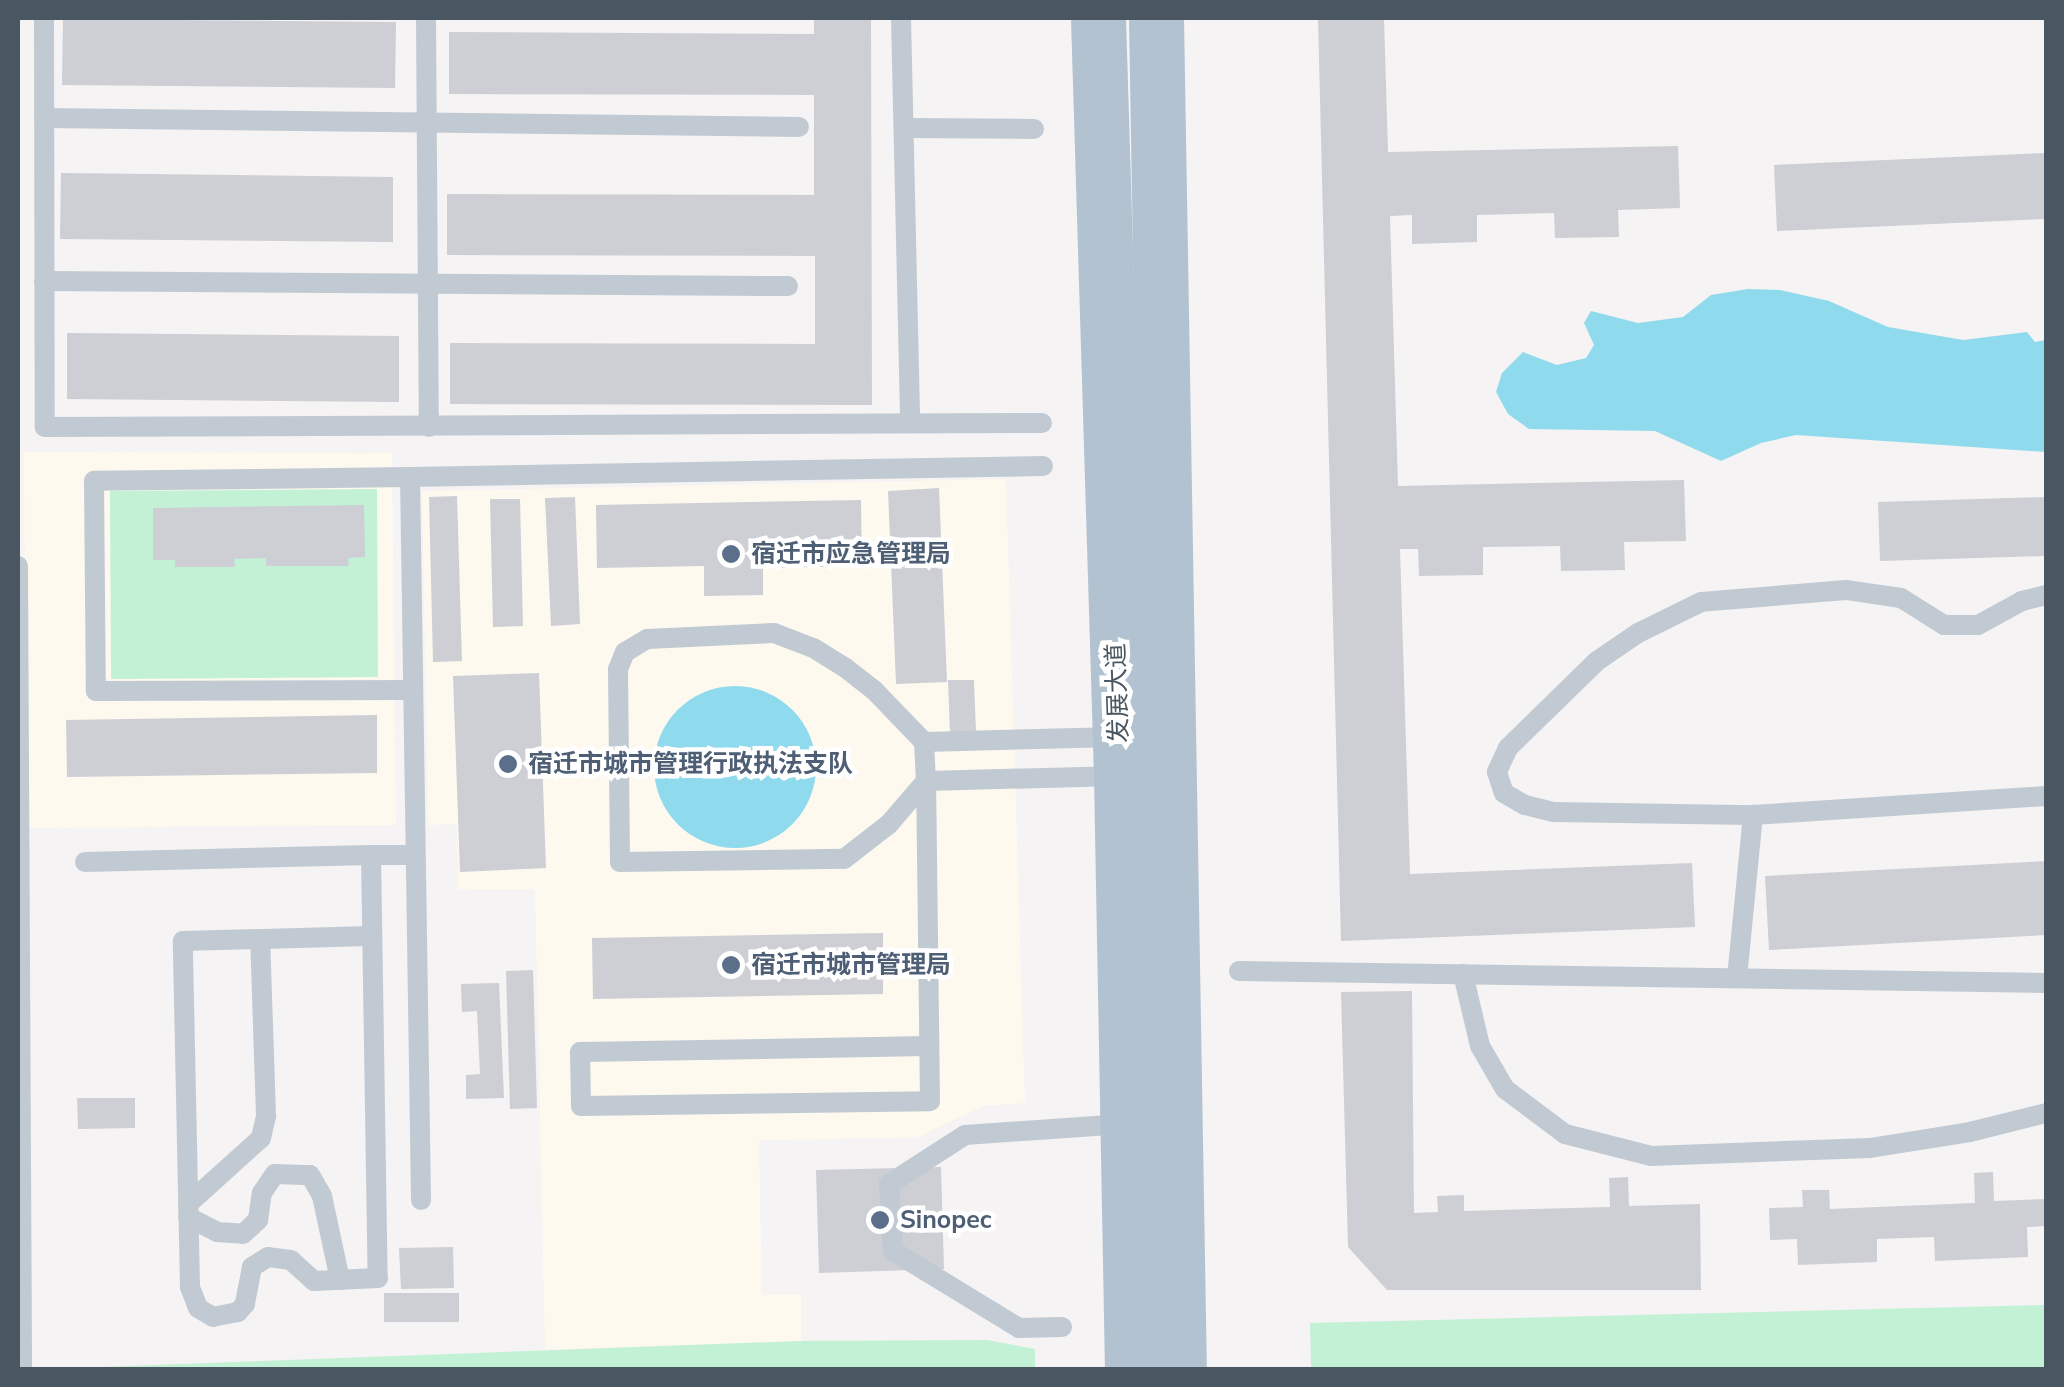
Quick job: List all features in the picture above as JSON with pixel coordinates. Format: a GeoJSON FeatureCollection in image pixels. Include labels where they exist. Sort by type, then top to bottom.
{"type":"FeatureCollection","features":[{"type":"Feature","properties":{"kind":"main road","name":"发展大道"},"geometry":{"type":"LineString","coordinates":[[1098,18],[1120,757],[1151,1124],[1179,1370]]}},
{"type":"Feature","properties":{"kind":"main road","name":"发展大道"},"geometry":{"type":"LineString","coordinates":[[1132,1370],[1151,1124],[1156,18]]}},
{"type":"Feature","properties":{"kind":"lane"},"geometry":{"type":"LineString","coordinates":[[44,18],[44,427],[1042,423]]}},
{"type":"Feature","properties":{"kind":"lane"},"geometry":{"type":"LineString","coordinates":[[426,18],[429,427]]}},
{"type":"Feature","properties":{"kind":"lane"},"geometry":{"type":"LineString","coordinates":[[901,18],[910,423]]}},
{"type":"Feature","properties":{"kind":"lane"},"geometry":{"type":"LineString","coordinates":[[44,118],[799,127]]}},
{"type":"Feature","properties":{"kind":"lane"},"geometry":{"type":"LineString","coordinates":[[904,128],[1034,129]]}},
{"type":"Feature","properties":{"kind":"lane"},"geometry":{"type":"LineString","coordinates":[[44,281],[788,286]]}},
{"type":"Feature","properties":{"kind":"lane"},"geometry":{"type":"LineString","coordinates":[[411,690],[96,692],[94,481],[1043,466]]}},
{"type":"Feature","properties":{"kind":"lane"},"geometry":{"type":"LineString","coordinates":[[410,478],[420,1200]]}},
{"type":"Feature","properties":{"kind":"lane"},"geometry":{"type":"LineString","coordinates":[[18,566],[22,1370]]}},
{"type":"Feature","properties":{"kind":"lane"},"geometry":{"type":"LineString","coordinates":[[2046,595],[2022,601],[1978,624],[1944,625],[1901,598],[1846,590],[1701,602],[1638,632],[1597,661],[1508,748],[1497,772],[1504,792],[1525,805],[1554,812],[1752,815],[2046,796]]}},
{"type":"Feature","properties":{"kind":"lane"},"geometry":{"type":"LineString","coordinates":[[930,1046],[580,1052],[581,1106],[930,1100],[930,1046],[926,781],[924,742],[875,690],[792,639],[774,633],[647,639],[626,652],[618,669],[620,862],[844,859],[889,824],[926,781],[1120,757]]}},
{"type":"Feature","properties":{"kind":"lane"},"geometry":{"type":"LineString","coordinates":[[924,742],[1120,757]]}},
{"type":"Feature","properties":{"kind":"lane"},"geometry":{"type":"LineString","coordinates":[[1736,978],[1752,815]]}},
{"type":"Feature","properties":{"kind":"lane"},"geometry":{"type":"LineString","coordinates":[[370,936],[184,941],[190,1286],[203,1314],[213,1317],[238,1312],[246,1304],[252,1267],[268,1257],[292,1260],[314,1281],[378,1278],[371,856]]}},
{"type":"Feature","properties":{"kind":"lane"},"geometry":{"type":"LineString","coordinates":[[85,862],[414,856]]}},
{"type":"Feature","properties":{"kind":"lane"},"geometry":{"type":"LineString","coordinates":[[188,1210],[262,1138],[266,1116],[260,939]]}},
{"type":"Feature","properties":{"kind":"lane"},"geometry":{"type":"LineString","coordinates":[[1239,971],[2046,983]]}},
{"type":"Feature","properties":{"kind":"lane"},"geometry":{"type":"LineString","coordinates":[[1463,974],[1480,1046],[1505,1089],[1565,1134],[1651,1156],[1870,1148],[1970,1132],[2046,1113]]}},
{"type":"Feature","properties":{"kind":"lane"},"geometry":{"type":"LineString","coordinates":[[1062,1326],[1019,1328],[894,1252],[888,1184],[965,1135],[1151,1124]]}},
{"type":"Feature","properties":{"kind":"lane"},"geometry":{"type":"LineString","coordinates":[[188,1210],[216,1232],[243,1234],[258,1220],[262,1193],[275,1174],[310,1176],[322,1196],[340,1280]]}},
{"type":"Feature","properties":{"kind":"shaded area"},"geometry":{"type":"Polygon","coordinates":[[[24,452],[392,453],[396,825],[26,828],[24,452]]]}},
{"type":"Feature","properties":{"kind":"shaded area","name":"宿迁市应急管理局"},"geometry":{"type":"Polygon","coordinates":[[[1006,479],[1025,1103],[983,1106],[916,1138],[759,1140],[762,1295],[801,1295],[801,1341],[545,1350],[535,889],[458,890],[457,824],[428,825],[422,491],[1006,479]]]}},
{"type":"Feature","properties":{"kind":"green space"},"geometry":{"type":"Polygon","coordinates":[[[377,489],[378,677],[111,679],[110,491],[377,489]]]}},
{"type":"Feature","properties":{"kind":"green space"},"geometry":{"type":"Polygon","coordinates":[[[2046,1305],[2046,1369],[1311,1369],[1310,1323],[2046,1305]]]}},
{"type":"Feature","properties":{"kind":"green space"},"geometry":{"type":"Polygon","coordinates":[[[987,1340],[1035,1349],[1035,1370],[18,1370],[801,1341],[987,1340]]]}},
{"type":"Feature","properties":{"kind":"water"},"geometry":{"type":"Polygon","coordinates":[[[1748,289],[1780,290],[1829,301],[1888,327],[1963,340],[2027,332],[2035,342],[2046,340],[2046,452],[1796,435],[1761,443],[1721,461],[1655,431],[1529,429],[1508,414],[1496,392],[1502,373],[1523,352],[1557,365],[1586,358],[1594,345],[1584,323],[1591,311],[1638,323],[1683,317],[1711,295],[1748,289]]]}},
{"type":"Feature","properties":{"kind":"water"},"geometry":{"type":"Polygon","coordinates":[[[735,686],[766,692],[793,709],[810,736],[816,767],[810,798],[793,825],[766,842],[735,848],[704,842],[677,825],[660,798],[654,767],[660,736],[677,709],[704,692],[735,686]]]}},
{"type":"Feature","properties":{"kind":"building"},"geometry":{"type":"Polygon","coordinates":[[[814,18],[871,18],[872,405],[450,404],[450,343],[815,344],[815,256],[447,255],[447,194],[814,195],[814,95],[449,94],[449,32],[814,34],[814,18]]]}},
{"type":"Feature","properties":{"kind":"building"},"geometry":{"type":"Polygon","coordinates":[[[1318,18],[1384,18],[1388,152],[1678,146],[1680,208],[1618,210],[1619,237],[1555,238],[1554,213],[1477,215],[1477,242],[1412,244],[1412,215],[1390,216],[1398,486],[1684,480],[1686,541],[1624,542],[1625,570],[1561,571],[1560,546],[1483,547],[1483,575],[1419,576],[1418,549],[1400,549],[1410,874],[1692,863],[1695,927],[1341,941],[1318,18]]]}},
{"type":"Feature","properties":{"kind":"building"},"geometry":{"type":"Polygon","coordinates":[[[63,19],[396,22],[395,88],[62,85],[63,19]]]}},
{"type":"Feature","properties":{"kind":"building"},"geometry":{"type":"Polygon","coordinates":[[[2046,153],[2046,219],[1777,231],[1774,165],[2046,153]]]}},
{"type":"Feature","properties":{"kind":"building"},"geometry":{"type":"Polygon","coordinates":[[[61,173],[393,177],[393,242],[60,239],[61,173]]]}},
{"type":"Feature","properties":{"kind":"building"},"geometry":{"type":"Polygon","coordinates":[[[67,333],[399,336],[399,402],[67,399],[67,333]]]}},
{"type":"Feature","properties":{"kind":"building"},"geometry":{"type":"Polygon","coordinates":[[[939,488],[947,682],[896,684],[888,491],[939,488]]]}},
{"type":"Feature","properties":{"kind":"building"},"geometry":{"type":"Polygon","coordinates":[[[457,496],[462,661],[433,662],[429,497],[457,496]]]}},
{"type":"Feature","properties":{"kind":"building"},"geometry":{"type":"Polygon","coordinates":[[[575,497],[580,624],[551,626],[545,498],[575,497]]]}},
{"type":"Feature","properties":{"kind":"building"},"geometry":{"type":"Polygon","coordinates":[[[2046,497],[2046,556],[1880,561],[1878,502],[2046,497]]]}},
{"type":"Feature","properties":{"kind":"building"},"geometry":{"type":"Polygon","coordinates":[[[490,499],[520,499],[523,626],[493,627],[490,499]]]}},
{"type":"Feature","properties":{"kind":"building"},"geometry":{"type":"Polygon","coordinates":[[[861,500],[862,566],[763,568],[763,595],[704,596],[704,566],[597,568],[596,505],[861,500]]]}},
{"type":"Feature","properties":{"kind":"building"},"geometry":{"type":"Polygon","coordinates":[[[364,505],[365,557],[348,558],[349,566],[266,566],[266,558],[234,559],[235,567],[175,567],[175,560],[153,560],[153,508],[364,505]]]}},
{"type":"Feature","properties":{"kind":"building"},"geometry":{"type":"Polygon","coordinates":[[[539,673],[546,868],[460,872],[453,676],[539,673]]]}},
{"type":"Feature","properties":{"kind":"building"},"geometry":{"type":"Polygon","coordinates":[[[948,680],[974,680],[976,732],[950,733],[948,680]]]}},
{"type":"Feature","properties":{"kind":"building"},"geometry":{"type":"Polygon","coordinates":[[[377,715],[377,773],[67,777],[66,720],[377,715]]]}},
{"type":"Feature","properties":{"kind":"building"},"geometry":{"type":"Polygon","coordinates":[[[2046,861],[2046,935],[1769,950],[1765,876],[2046,861]]]}},
{"type":"Feature","properties":{"kind":"building"},"geometry":{"type":"Polygon","coordinates":[[[883,933],[883,994],[593,999],[592,938],[883,933]]]}},
{"type":"Feature","properties":{"kind":"building"},"geometry":{"type":"Polygon","coordinates":[[[533,970],[537,1108],[510,1109],[506,971],[533,970]]]}},
{"type":"Feature","properties":{"kind":"building"},"geometry":{"type":"Polygon","coordinates":[[[499,983],[504,1098],[466,1099],[466,1075],[480,1074],[477,1011],[462,1012],[461,984],[499,983]]]}},
{"type":"Feature","properties":{"kind":"building"},"geometry":{"type":"Polygon","coordinates":[[[1412,991],[1414,1213],[1438,1212],[1437,1196],[1464,1195],[1464,1211],[1610,1207],[1609,1178],[1628,1177],[1629,1206],[1700,1204],[1701,1290],[1387,1290],[1348,1247],[1341,992],[1412,991]]]}},
{"type":"Feature","properties":{"kind":"building"},"geometry":{"type":"Polygon","coordinates":[[[77,1098],[135,1098],[135,1128],[78,1129],[77,1098]]]}},
{"type":"Feature","properties":{"kind":"building","name":"Sinopec"},"geometry":{"type":"Polygon","coordinates":[[[941,1167],[944,1269],[819,1273],[816,1170],[941,1167]]]}},
{"type":"Feature","properties":{"kind":"building"},"geometry":{"type":"Polygon","coordinates":[[[1993,1172],[1994,1201],[2046,1199],[2046,1226],[2027,1227],[2028,1257],[1935,1261],[1934,1237],[1877,1239],[1877,1262],[1798,1265],[1797,1239],[1770,1240],[1769,1208],[1803,1207],[1802,1190],[1829,1190],[1830,1209],[1975,1203],[1974,1173],[1993,1172]]]}},
{"type":"Feature","properties":{"kind":"building"},"geometry":{"type":"Polygon","coordinates":[[[453,1247],[454,1288],[401,1289],[399,1248],[453,1247]]]}},
{"type":"Feature","properties":{"kind":"building"},"geometry":{"type":"Polygon","coordinates":[[[384,1293],[459,1293],[459,1322],[384,1322],[384,1293]]]}},
{"type":"Feature","properties":{"kind":"place","name":"宿迁市应急管理局"},"geometry":{"type":"Point","coordinates":[731,554]}},
{"type":"Feature","properties":{"kind":"place","name":"宿迁市城市管理行政执法支队"},"geometry":{"type":"Point","coordinates":[508,764]}},
{"type":"Feature","properties":{"kind":"place","name":"宿迁市城市管理局"},"geometry":{"type":"Point","coordinates":[731,965]}},
{"type":"Feature","properties":{"kind":"place","name":"Sinopec"},"geometry":{"type":"Point","coordinates":[880,1220]}}]}
